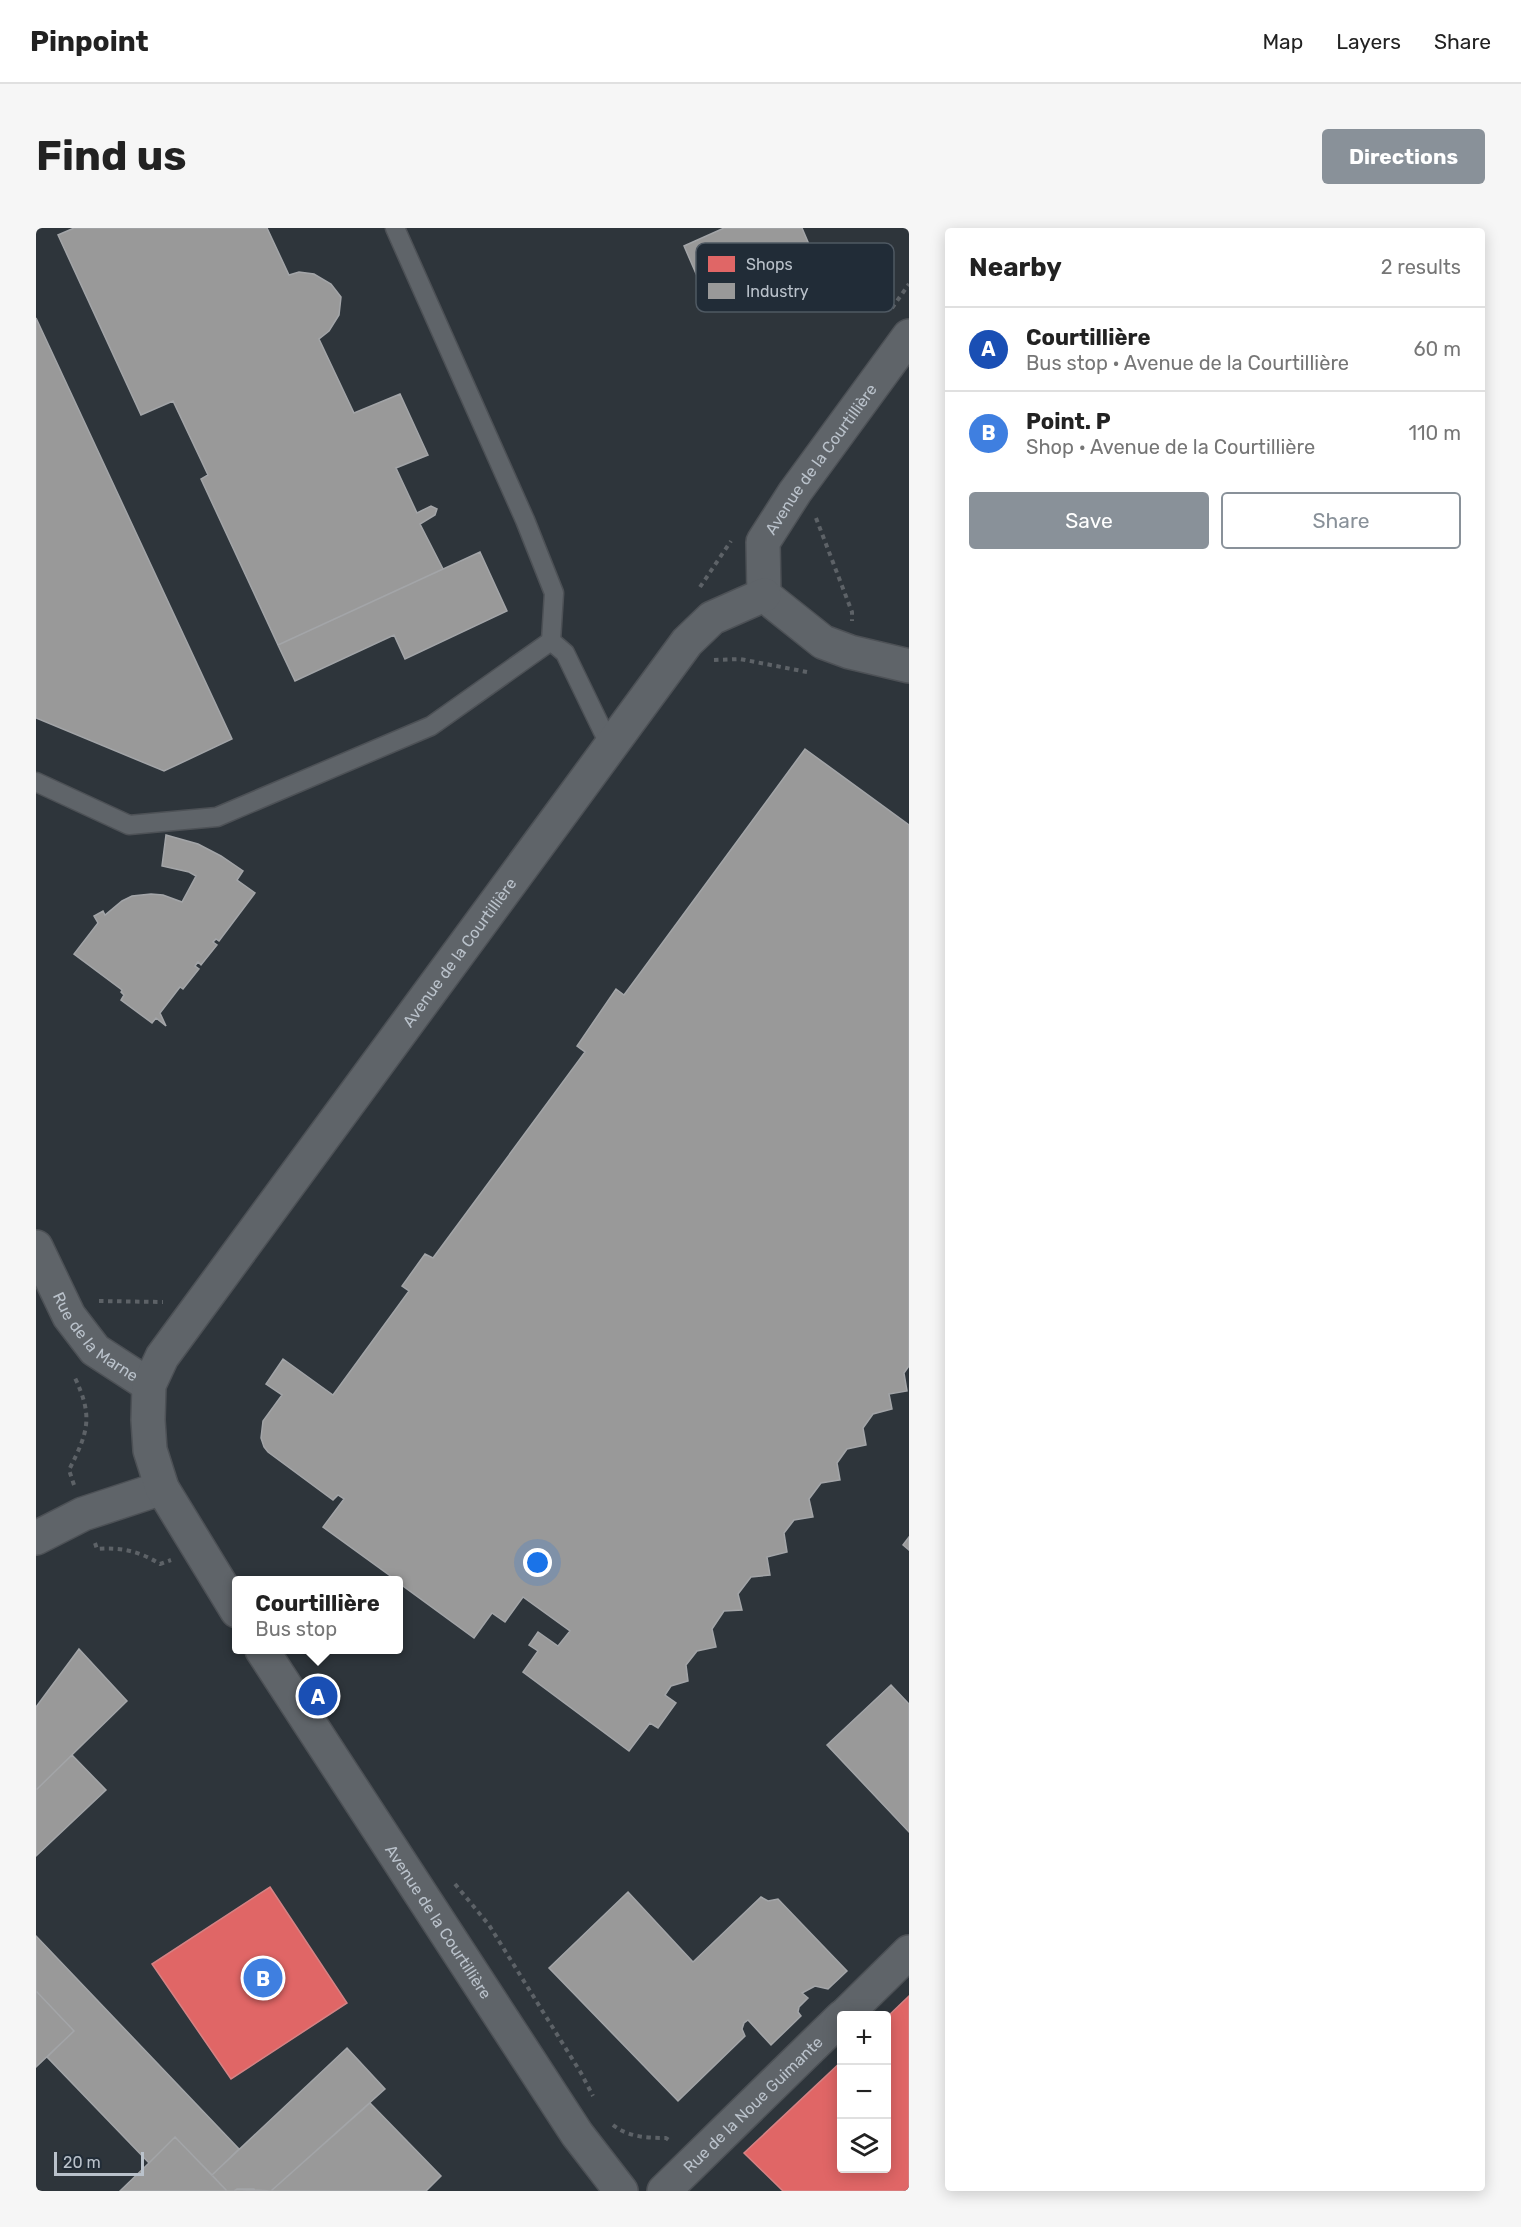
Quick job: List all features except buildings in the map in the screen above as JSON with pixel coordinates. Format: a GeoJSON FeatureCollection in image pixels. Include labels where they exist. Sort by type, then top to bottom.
{"type":"FeatureCollection","features":[{"type":"Feature","properties":{"kind":"street","name":"Avenue de la Courtillière"},"geometry":{"type":"LineString","coordinates":[[232,1603],[162,1488],[150,1450],[149,1385],[162,1358],[687,642],[712,618],[764,595],[763,542],[795,492],[909,336]]}},
{"type":"Feature","properties":{"kind":"street"},"geometry":{"type":"LineString","coordinates":[[764,595],[823,642],[850,652],[909,666]]}},
{"type":"Feature","properties":{"kind":"street","name":"Rue de la Marne"},"geometry":{"type":"LineString","coordinates":[[36,1247],[69,1316],[95,1350],[149,1385]]}},
{"type":"Feature","properties":{"kind":"street"},"geometry":{"type":"LineString","coordinates":[[36,1538],[83,1514],[162,1488]]}},
{"type":"Feature","properties":{"kind":"street","name":"Avenue de la Courtillière"},"geometry":{"type":"LineString","coordinates":[[265,1654],[577,2134],[621,2191]]}},
{"type":"Feature","properties":{"kind":"street","name":"Rue de la Noue Guimante"},"geometry":{"type":"LineString","coordinates":[[848,2011],[909,1952]]}},
{"type":"Feature","properties":{"kind":"street","name":"Rue de la Noue Guimante"},"geometry":{"type":"LineString","coordinates":[[664,2191],[837,2022]]}},
{"type":"Feature","properties":{"kind":"lane"},"geometry":{"type":"LineString","coordinates":[[395,228],[525,520],[554,593],[551,640]]}},
{"type":"Feature","properties":{"kind":"lane"},"geometry":{"type":"LineString","coordinates":[[551,640],[565,653],[610,746]]}},
{"type":"Feature","properties":{"kind":"lane"},"geometry":{"type":"LineString","coordinates":[[36,782],[129,825],[217,817],[431,726],[551,640]]}},
{"type":"Feature","properties":{"kind":"path"},"geometry":{"type":"LineString","coordinates":[[452,1880],[489,1925],[595,2099]]}},
{"type":"Feature","properties":{"kind":"path"},"geometry":{"type":"LineString","coordinates":[[607,2119],[629,2134],[644,2138],[666,2138],[692,2163]]}},
{"type":"Feature","properties":{"kind":"place","name":"Courtillière"},"geometry":{"type":"Point","coordinates":[318,1696]}},
{"type":"Feature","properties":{"kind":"place","name":"Point. P"},"geometry":{"type":"Point","coordinates":[263,1978]}}]}
